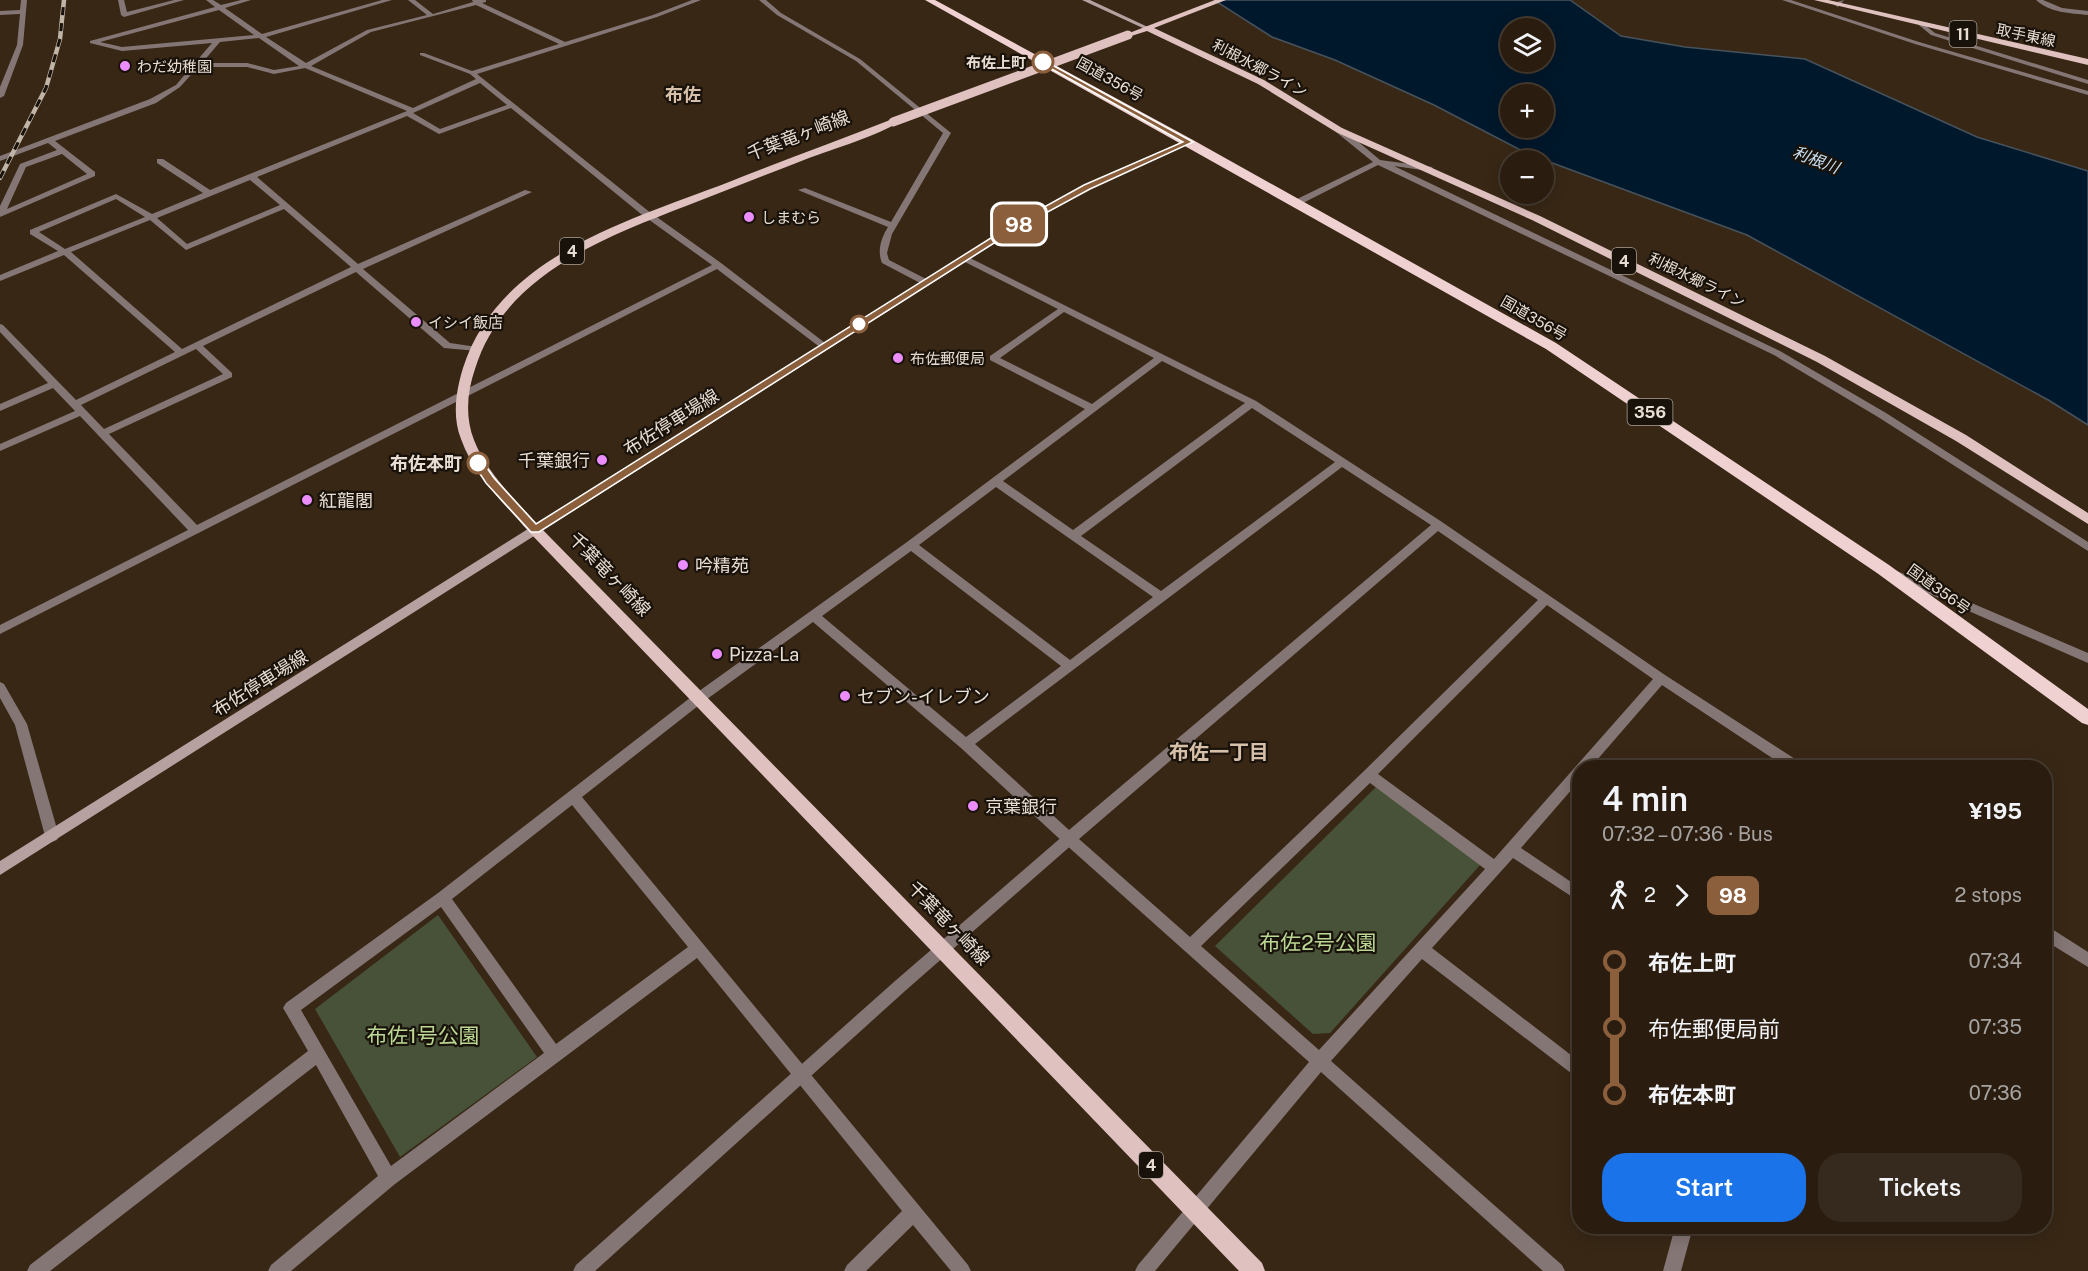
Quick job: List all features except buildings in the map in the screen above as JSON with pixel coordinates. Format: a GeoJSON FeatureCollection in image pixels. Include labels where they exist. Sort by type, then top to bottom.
{"type":"FeatureCollection","features":[{"type":"Feature","properties":{"kind":"highway","name":"国道356号"},"geometry":{"type":"LineString","coordinates":[[929,0],[1189,142],[1551,346],[1883,569],[2088,718]]}},
{"type":"Feature","properties":{"kind":"main road","name":"利根水郷ライン"},"geometry":{"type":"LineString","coordinates":[[1085,0],[1262,82],[1339,130],[1536,218],[1821,359],[1961,438],[2088,519]]}},
{"type":"Feature","properties":{"kind":"main road","name":"千葉竜ヶ崎線"},"geometry":{"type":"LineString","coordinates":[[1222,0],[893,122],[596,238],[547,268],[498,312],[474,349],[461,396],[466,437],[477,462],[535,530],[1254,1271]]}},
{"type":"Feature","properties":{"kind":"main road","name":"取手東線"},"geometry":{"type":"LineString","coordinates":[[1818,0],[1837,2],[1922,25],[2088,62]]}},
{"type":"Feature","properties":{"kind":"main road","name":"布佐停車場線"},"geometry":{"type":"LineString","coordinates":[[0,869],[964,258],[1046,208],[1087,187],[1189,142]]}},
{"type":"Feature","properties":{"kind":"street"},"geometry":{"type":"LineString","coordinates":[[0,96],[20,45],[24,0]]}},
{"type":"Feature","properties":{"kind":"street"},"geometry":{"type":"LineString","coordinates":[[121,0],[124,15],[181,0]]}},
{"type":"Feature","properties":{"kind":"street"},"geometry":{"type":"LineString","coordinates":[[209,0],[306,66],[411,112],[439,132],[513,105]]}},
{"type":"Feature","properties":{"kind":"street"},"geometry":{"type":"LineString","coordinates":[[248,0],[92,42],[122,49],[261,36],[389,0]]}},
{"type":"Feature","properties":{"kind":"street"},"geometry":{"type":"LineString","coordinates":[[411,0],[432,16]]}},
{"type":"Feature","properties":{"kind":"street"},"geometry":{"type":"LineString","coordinates":[[198,65],[247,65],[274,72],[306,66],[369,31],[485,0]]}},
{"type":"Feature","properties":{"kind":"street"},"geometry":{"type":"LineString","coordinates":[[472,73],[698,0]]}},
{"type":"Feature","properties":{"kind":"street"},"geometry":{"type":"LineString","coordinates":[[762,0],[779,14],[858,60],[948,132],[893,226],[883,253],[885,261],[925,282]]}},
{"type":"Feature","properties":{"kind":"street"},"geometry":{"type":"LineString","coordinates":[[1785,0],[1917,43],[2088,93]]}},
{"type":"Feature","properties":{"kind":"street"},"geometry":{"type":"LineString","coordinates":[[2039,0],[2046,6],[2056,9],[2088,13]]}},
{"type":"Feature","properties":{"kind":"street"},"geometry":{"type":"LineString","coordinates":[[476,1],[565,44]]}},
{"type":"Feature","properties":{"kind":"street"},"geometry":{"type":"LineString","coordinates":[[0,13],[24,12]]}},
{"type":"Feature","properties":{"kind":"street"},"geometry":{"type":"LineString","coordinates":[[1922,25],[1933,34],[2088,82]]}},
{"type":"Feature","properties":{"kind":"street"},"geometry":{"type":"LineString","coordinates":[[0,159],[153,101],[178,86],[218,40]]}},
{"type":"Feature","properties":{"kind":"street"},"geometry":{"type":"LineString","coordinates":[[422,54],[472,73],[649,216],[718,265],[824,346]]}},
{"type":"Feature","properties":{"kind":"street"},"geometry":{"type":"LineString","coordinates":[[0,278],[411,112],[480,80]]}},
{"type":"Feature","properties":{"kind":"street"},"geometry":{"type":"LineString","coordinates":[[1339,130],[1378,162],[1777,353],[1882,415],[2088,548]]}},
{"type":"Feature","properties":{"kind":"street"},"geometry":{"type":"LineString","coordinates":[[50,141],[92,174],[0,215],[23,166],[62,151]]}},
{"type":"Feature","properties":{"kind":"street"},"geometry":{"type":"LineString","coordinates":[[160,161],[208,193]]}},
{"type":"Feature","properties":{"kind":"street"},"geometry":{"type":"LineString","coordinates":[[1296,203],[1378,162],[1429,169]]}},
{"type":"Feature","properties":{"kind":"street"},"geometry":{"type":"LineString","coordinates":[[251,177],[447,346],[474,349]]}},
{"type":"Feature","properties":{"kind":"street"},"geometry":{"type":"LineString","coordinates":[[802,190],[893,226]]}},
{"type":"Feature","properties":{"kind":"street"},"geometry":{"type":"LineString","coordinates":[[0,448],[197,345],[357,268],[528,192]]}},
{"type":"Feature","properties":{"kind":"street"},"geometry":{"type":"LineString","coordinates":[[181,353],[65,252],[33,232],[116,196],[151,217],[186,247],[285,206]]}},
{"type":"Feature","properties":{"kind":"street"},"geometry":{"type":"LineString","coordinates":[[964,258],[1252,403],[1438,525],[1660,678],[1786,760]]}},
{"type":"Feature","properties":{"kind":"street"},"geometry":{"type":"LineString","coordinates":[[0,630],[718,265]]}},
{"type":"Feature","properties":{"kind":"street"},"geometry":{"type":"LineString","coordinates":[[1063,309],[993,358],[1092,409]]}},
{"type":"Feature","properties":{"kind":"street"},"geometry":{"type":"LineString","coordinates":[[0,327],[195,530]]}},
{"type":"Feature","properties":{"kind":"street"},"geometry":{"type":"LineString","coordinates":[[104,434],[230,375],[197,345]]}},
{"type":"Feature","properties":{"kind":"street"},"geometry":{"type":"LineString","coordinates":[[389,1178],[291,1008],[443,898],[699,698],[911,545],[1160,358]]}},
{"type":"Feature","properties":{"kind":"street"},"geometry":{"type":"LineString","coordinates":[[0,408],[55,384]]}},
{"type":"Feature","properties":{"kind":"street"},"geometry":{"type":"LineString","coordinates":[[1073,536],[1252,403]]}},
{"type":"Feature","properties":{"kind":"street"},"geometry":{"type":"LineString","coordinates":[[966,744],[1341,463]]}},
{"type":"Feature","properties":{"kind":"street"},"geometry":{"type":"LineString","coordinates":[[995,481],[1161,597]]}},
{"type":"Feature","properties":{"kind":"street"},"geometry":{"type":"LineString","coordinates":[[582,1271],[943,948],[1438,525]]}},
{"type":"Feature","properties":{"kind":"street"},"geometry":{"type":"LineString","coordinates":[[911,545],[1069,666]]}},
{"type":"Feature","properties":{"kind":"street"},"geometry":{"type":"LineString","coordinates":[[1883,569],[2088,658]]}},
{"type":"Feature","properties":{"kind":"street"},"geometry":{"type":"LineString","coordinates":[[1191,946],[1370,775],[1546,599]]}},
{"type":"Feature","properties":{"kind":"street"},"geometry":{"type":"LineString","coordinates":[[814,616],[966,744],[1069,839],[1556,1271]]}},
{"type":"Feature","properties":{"kind":"street"},"geometry":{"type":"LineString","coordinates":[[1589,760],[1660,678]]}},
{"type":"Feature","properties":{"kind":"street"},"geometry":{"type":"LineString","coordinates":[[0,687],[21,724],[52,836]]}},
{"type":"Feature","properties":{"kind":"street"},"geometry":{"type":"LineString","coordinates":[[1370,775],[1495,868]]}},
{"type":"Feature","properties":{"kind":"street"},"geometry":{"type":"LineString","coordinates":[[1144,1271],[1319,1062],[1572,779]]}},
{"type":"Feature","properties":{"kind":"street"},"geometry":{"type":"LineString","coordinates":[[574,797],[962,1271]]}},
{"type":"Feature","properties":{"kind":"street"},"geometry":{"type":"LineString","coordinates":[[1511,849],[1572,891]]}},
{"type":"Feature","properties":{"kind":"street"},"geometry":{"type":"LineString","coordinates":[[443,898],[555,1056]]}},
{"type":"Feature","properties":{"kind":"street"},"geometry":{"type":"LineString","coordinates":[[2052,936],[2088,960]]}},
{"type":"Feature","properties":{"kind":"street"},"geometry":{"type":"LineString","coordinates":[[277,1271],[389,1178],[698,948]]}},
{"type":"Feature","properties":{"kind":"street"},"geometry":{"type":"LineString","coordinates":[[1421,949],[1572,1066]]}},
{"type":"Feature","properties":{"kind":"street"},"geometry":{"type":"LineString","coordinates":[[36,1271],[318,1053]]}},
{"type":"Feature","properties":{"kind":"street"},"geometry":{"type":"LineString","coordinates":[[854,1271],[913,1213]]}},
{"type":"Feature","properties":{"kind":"street"},"geometry":{"type":"LineString","coordinates":[[1672,1271],[1682,1234]]}},
{"type":"Feature","properties":{"kind":"green space","name":"布佐2号公園"},"geometry":{"type":"Polygon","coordinates":[[[1376,787],[1481,864],[1330,1033],[1313,1034],[1215,946],[1376,787]]]}},
{"type":"Feature","properties":{"kind":"green space","name":"布佐1号公園"},"geometry":{"type":"Polygon","coordinates":[[[438,915],[537,1057],[400,1157],[315,1009],[438,915]]]}},
{"type":"Feature","properties":{"kind":"water","name":"利根川"},"geometry":{"type":"Polygon","coordinates":[[[1214,0],[1570,0],[1621,36],[1685,47],[1805,59],[1977,137],[2088,171],[2088,425],[2050,401],[1747,235],[1554,164],[1554,150],[1520,150],[1434,105],[1335,60],[1272,37],[1214,0]]]}},
{"type":"Feature","properties":{"kind":"railway"},"geometry":{"type":"LineString","coordinates":[[0,178],[46,88],[60,39],[64,0]]}},
{"type":"Feature","properties":{"kind":"bus line","name":"98"},"geometry":{"type":"LineString","coordinates":[[478,463],[490,480],[535,530],[925,282],[1046,208],[1087,187],[1189,142],[1043,62]]}},
{"type":"Feature","properties":{"kind":"place","name":"布佐上町"},"geometry":{"type":"Point","coordinates":[1043,62]}},
{"type":"Feature","properties":{"kind":"place","name":"わだ幼稚園"},"geometry":{"type":"Point","coordinates":[125,66]}},
{"type":"Feature","properties":{"kind":"place","name":"しまむら"},"geometry":{"type":"Point","coordinates":[749,217]}},
{"type":"Feature","properties":{"kind":"place","name":"イシイ飯店"},"geometry":{"type":"Point","coordinates":[416,322]}},
{"type":"Feature","properties":{"kind":"place","name":"布佐郵便局"},"geometry":{"type":"Point","coordinates":[898,358]}},
{"type":"Feature","properties":{"kind":"place","name":"千葉銀行"},"geometry":{"type":"Point","coordinates":[602,460]}},
{"type":"Feature","properties":{"kind":"place","name":"布佐本町"},"geometry":{"type":"Point","coordinates":[478,463]}},
{"type":"Feature","properties":{"kind":"place","name":"紅龍閣"},"geometry":{"type":"Point","coordinates":[307,500]}},
{"type":"Feature","properties":{"kind":"place","name":"吟精苑"},"geometry":{"type":"Point","coordinates":[683,565]}},
{"type":"Feature","properties":{"kind":"place","name":"Pizza-La"},"geometry":{"type":"Point","coordinates":[717,654]}},
{"type":"Feature","properties":{"kind":"place","name":"セブン-イレブン"},"geometry":{"type":"Point","coordinates":[845,696]}},
{"type":"Feature","properties":{"kind":"place","name":"京葉銀行"},"geometry":{"type":"Point","coordinates":[973,806]}},
{"type":"Feature","properties":{"kind":"district","name":"布佐"},"geometry":{"type":"Point","coordinates":[683,94]}},
{"type":"Feature","properties":{"kind":"district","name":"布佐一丁目"},"geometry":{"type":"Point","coordinates":[1219,752]}}]}
